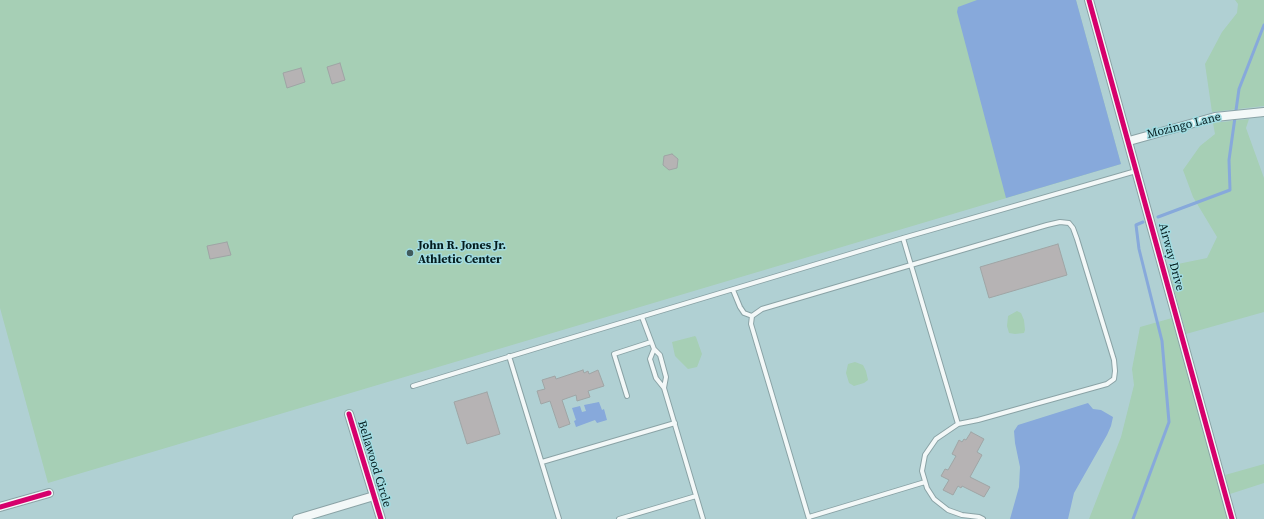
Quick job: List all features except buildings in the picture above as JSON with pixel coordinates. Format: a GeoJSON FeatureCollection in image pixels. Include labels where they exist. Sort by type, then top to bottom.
{"type":"FeatureCollection","features":[{"type":"Feature","properties":{"kind":"street","name":"Airway Drive"},"geometry":{"type":"LineString","coordinates":[[1089,0],[1232,519]]}},
{"type":"Feature","properties":{"kind":"street","name":"Mozingo Lane"},"geometry":{"type":"LineString","coordinates":[[1128,141],[1215,117],[1264,112]]}},
{"type":"Feature","properties":{"kind":"street","name":"Bellawood Circle"},"geometry":{"type":"LineString","coordinates":[[349,414],[381,519]]}},
{"type":"Feature","properties":{"kind":"street"},"geometry":{"type":"LineString","coordinates":[[0,507],[49,493]]}},
{"type":"Feature","properties":{"kind":"street"},"geometry":{"type":"LineString","coordinates":[[297,519],[374,496]]}},
{"type":"Feature","properties":{"kind":"lane"},"geometry":{"type":"LineString","coordinates":[[413,386],[903,238],[1137,171]]}},
{"type":"Feature","properties":{"kind":"lane"},"geometry":{"type":"LineString","coordinates":[[925,482],[809,518],[751,324],[752,316],[762,309],[911,265],[1048,225],[1060,222],[1069,223],[1073,228],[1077,239],[1114,360],[1114,379],[1107,384],[978,420],[958,424],[936,439],[925,455],[922,471],[927,488],[934,499],[948,510],[962,515],[979,517],[983,519]]}},
{"type":"Feature","properties":{"kind":"lane"},"geometry":{"type":"LineString","coordinates":[[903,238],[958,424]]}},
{"type":"Feature","properties":{"kind":"lane"},"geometry":{"type":"LineString","coordinates":[[733,290],[744,313],[752,316]]}},
{"type":"Feature","properties":{"kind":"lane"},"geometry":{"type":"LineString","coordinates":[[642,317],[654,350],[660,355],[666,376],[664,388]]}},
{"type":"Feature","properties":{"kind":"lane"},"geometry":{"type":"LineString","coordinates":[[627,396],[614,354],[651,342]]}},
{"type":"Feature","properties":{"kind":"lane"},"geometry":{"type":"LineString","coordinates":[[654,350],[650,359],[656,378],[664,388],[703,519]]}},
{"type":"Feature","properties":{"kind":"lane"},"geometry":{"type":"LineString","coordinates":[[510,356],[559,519]]}},
{"type":"Feature","properties":{"kind":"lane"},"geometry":{"type":"LineString","coordinates":[[542,462],[675,423]]}},
{"type":"Feature","properties":{"kind":"lane"},"geometry":{"type":"LineString","coordinates":[[619,519],[696,496]]}},
{"type":"Feature","properties":{"kind":"green space","name":"John R. Jones Jr. Athletic Center"},"geometry":{"type":"Polygon","coordinates":[[[0,0],[1076,0],[1121,164],[48,483],[0,308],[0,0]]]}},
{"type":"Feature","properties":{"kind":"green space"},"geometry":{"type":"Polygon","coordinates":[[[1235,0],[1264,0],[1264,106],[1212,112],[1205,64],[1222,32],[1237,13],[1238,4],[1235,0]]]}},
{"type":"Feature","properties":{"kind":"green space"},"geometry":{"type":"Polygon","coordinates":[[[1249,119],[1246,128],[1264,178],[1264,312],[1186,334],[1168,266],[1207,258],[1217,237],[1193,197],[1183,170],[1200,146],[1215,134],[1213,123],[1249,119]]]}},
{"type":"Feature","properties":{"kind":"green space"},"geometry":{"type":"Polygon","coordinates":[[[1017,311],[1021,313],[1024,320],[1024,333],[1009,333],[1007,326],[1008,316],[1017,311]]]}},
{"type":"Feature","properties":{"kind":"green space"},"geometry":{"type":"Polygon","coordinates":[[[1172,318],[1228,519],[1089,519],[1121,437],[1134,385],[1132,369],[1140,327],[1172,318]]]}},
{"type":"Feature","properties":{"kind":"green space"},"geometry":{"type":"Polygon","coordinates":[[[695,336],[702,354],[697,367],[688,369],[675,356],[672,342],[695,336]]]}},
{"type":"Feature","properties":{"kind":"green space"},"geometry":{"type":"Polygon","coordinates":[[[855,362],[863,365],[868,380],[854,386],[849,383],[846,373],[848,364],[855,362]]]}},
{"type":"Feature","properties":{"kind":"green space"},"geometry":{"type":"Polygon","coordinates":[[[1264,464],[1264,483],[1230,494],[1225,475],[1264,464]]]}},
{"type":"Feature","properties":{"kind":"water"},"geometry":{"type":"Polygon","coordinates":[[[977,0],[1076,0],[1121,164],[1006,198],[957,12],[958,7],[977,0]]]}},
{"type":"Feature","properties":{"kind":"water"},"geometry":{"type":"Polygon","coordinates":[[[599,402],[602,410],[604,409],[607,420],[597,423],[595,420],[576,427],[574,421],[576,420],[572,408],[580,406],[582,412],[586,411],[584,405],[599,402]]]}},
{"type":"Feature","properties":{"kind":"water"},"geometry":{"type":"Polygon","coordinates":[[[1088,403],[1093,409],[1101,410],[1113,417],[1107,435],[1074,493],[1068,519],[1010,519],[1019,487],[1020,467],[1014,431],[1018,425],[1088,403]]]}},
{"type":"Feature","properties":{"kind":"waterway"},"geometry":{"type":"LineString","coordinates":[[1158,217],[1230,190],[1229,160],[1239,89],[1264,25]]}},
{"type":"Feature","properties":{"kind":"waterway"},"geometry":{"type":"LineString","coordinates":[[1133,519],[1169,422],[1162,341],[1139,249],[1136,225],[1143,222]]}},
{"type":"Feature","properties":{"kind":"cycle path"},"geometry":{"type":"LineString","coordinates":[[1089,0],[1232,519]]}},
{"type":"Feature","properties":{"kind":"cycle path"},"geometry":{"type":"LineString","coordinates":[[349,414],[381,519]]}},
{"type":"Feature","properties":{"kind":"cycle path"},"geometry":{"type":"LineString","coordinates":[[0,507],[49,493]]}},
{"type":"Feature","properties":{"kind":"place","name":"John R. Jones Jr. Athletic Center"},"geometry":{"type":"Point","coordinates":[410,253]}}]}
